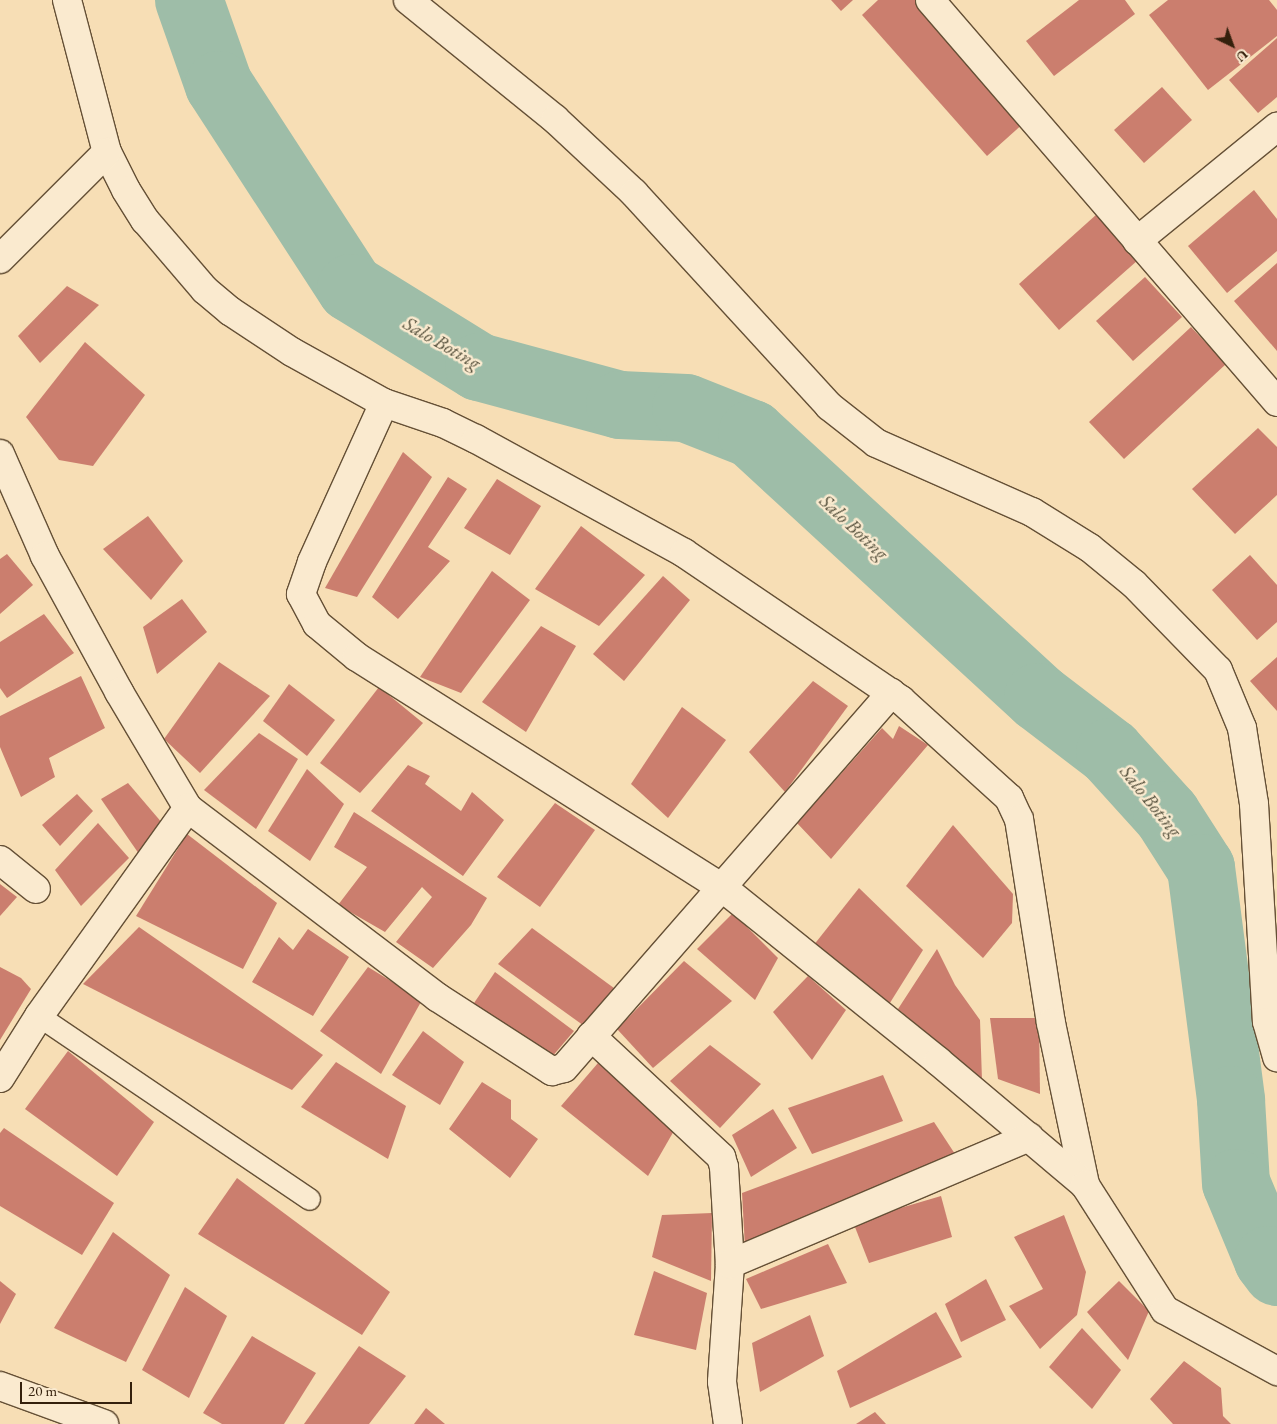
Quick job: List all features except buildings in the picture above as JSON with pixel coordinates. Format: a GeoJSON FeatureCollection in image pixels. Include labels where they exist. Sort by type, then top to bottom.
{"type":"FeatureCollection","features":[{"type":"Feature","properties":{"kind":"street"},"geometry":{"type":"LineString","coordinates":[[67,0],[107,152],[146,220],[205,290],[230,311],[292,352],[384,403],[459,431],[624,519],[684,554],[891,693],[992,780],[1009,798],[1019,819],[1051,1024],[1085,1185]]}},
{"type":"Feature","properties":{"kind":"street"},"geometry":{"type":"LineString","coordinates":[[408,0],[555,119],[634,193],[830,406],[876,443],[1032,512],[1090,548],[1134,584],[1218,670],[1242,728],[1251,785],[1267,1022],[1277,1058]]}},
{"type":"Feature","properties":{"kind":"street"},"geometry":{"type":"LineString","coordinates":[[930,0],[1277,402]]}},
{"type":"Feature","properties":{"kind":"street"},"geometry":{"type":"LineString","coordinates":[[1137,240],[1277,127]]}},
{"type":"Feature","properties":{"kind":"street"},"geometry":{"type":"LineString","coordinates":[[0,258],[107,152]]}},
{"type":"Feature","properties":{"kind":"street"},"geometry":{"type":"LineString","coordinates":[[384,403],[312,562],[302,594],[317,624],[357,658],[723,888],[1029,1137],[1085,1185],[1165,1310],[1277,1371]]}},
{"type":"Feature","properties":{"kind":"street"},"geometry":{"type":"LineString","coordinates":[[0,454],[45,556],[119,692],[188,808],[437,997],[552,1070],[564,1068],[723,888],[891,693]]}},
{"type":"Feature","properties":{"kind":"street"},"geometry":{"type":"LineString","coordinates":[[0,1078],[39,1016],[188,808]]}},
{"type":"Feature","properties":{"kind":"street"},"geometry":{"type":"LineString","coordinates":[[0,860],[36,889]]}},
{"type":"Feature","properties":{"kind":"street"},"geometry":{"type":"LineString","coordinates":[[592,1036],[721,1157],[724,1168],[730,1264],[722,1382],[728,1424]]}},
{"type":"Feature","properties":{"kind":"street"},"geometry":{"type":"LineString","coordinates":[[730,1264],[1029,1137]]}},
{"type":"Feature","properties":{"kind":"street"},"geometry":{"type":"LineString","coordinates":[[0,1386],[104,1424]]}},
{"type":"Feature","properties":{"kind":"lane"},"geometry":{"type":"LineString","coordinates":[[39,1016],[309,1199]]}},
{"type":"Feature","properties":{"kind":"waterway","name":"Salo Boting"},"geometry":{"type":"LineString","coordinates":[[189,0],[219,85],[351,288],[479,367],[620,405],[686,408],[752,434],[1038,697],[1110,752],[1167,815],[1201,868],[1231,1100],[1236,1183],[1268,1260],[1277,1272]]}}]}
